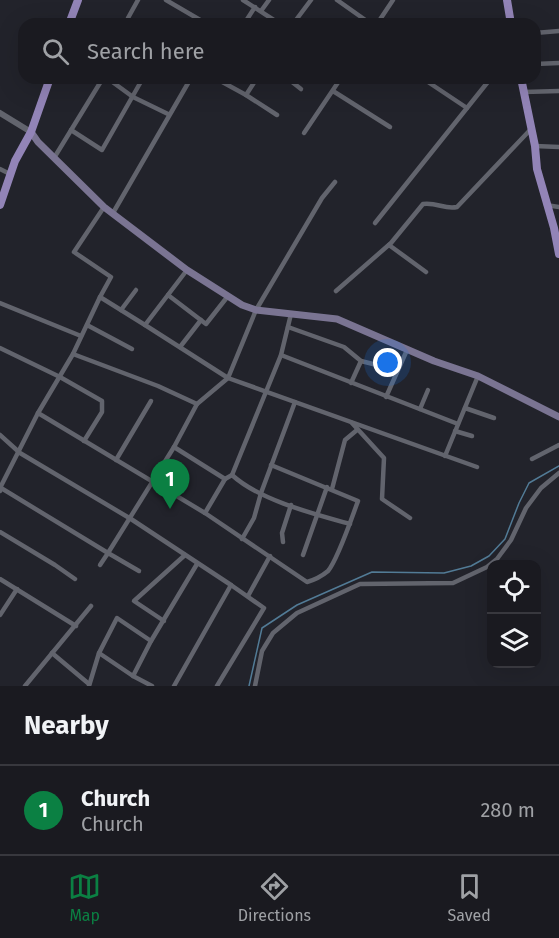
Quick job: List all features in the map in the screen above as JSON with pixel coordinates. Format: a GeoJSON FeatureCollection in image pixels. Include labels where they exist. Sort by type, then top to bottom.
{"type":"FeatureCollection","features":[{"type":"Feature","properties":{"kind":"main road"},"geometry":{"type":"LineString","coordinates":[[71,18],[78,0]]}},
{"type":"Feature","properties":{"kind":"main road"},"geometry":{"type":"LineString","coordinates":[[507,0],[510,18]]}},
{"type":"Feature","properties":{"kind":"main road"},"geometry":{"type":"LineString","coordinates":[[0,205],[10,174],[31,132],[48,84]]}},
{"type":"Feature","properties":{"kind":"main road"},"geometry":{"type":"LineString","coordinates":[[522,84],[535,146],[537,169],[559,254]]}},
{"type":"Feature","properties":{"kind":"main road"},"geometry":{"type":"LineString","coordinates":[[31,132],[38,142],[104,207],[187,270],[242,305],[256,310],[337,319],[434,361],[478,376],[559,417]]}},
{"type":"Feature","properties":{"kind":"main road"},"geometry":{"type":"LineString","coordinates":[[21,148],[38,142]]}},
{"type":"Feature","properties":{"kind":"street"},"geometry":{"type":"LineString","coordinates":[[128,18],[138,0]]}},
{"type":"Feature","properties":{"kind":"street"},"geometry":{"type":"LineString","coordinates":[[166,0],[199,18]]}},
{"type":"Feature","properties":{"kind":"street"},"geometry":{"type":"LineString","coordinates":[[243,0],[271,18]]}},
{"type":"Feature","properties":{"kind":"street"},"geometry":{"type":"LineString","coordinates":[[261,11],[268,0]]}},
{"type":"Feature","properties":{"kind":"street"},"geometry":{"type":"LineString","coordinates":[[298,18],[311,0]]}},
{"type":"Feature","properties":{"kind":"street"},"geometry":{"type":"LineString","coordinates":[[337,0],[362,18]]}},
{"type":"Feature","properties":{"kind":"street"},"geometry":{"type":"LineString","coordinates":[[381,18],[393,0]]}},
{"type":"Feature","properties":{"kind":"street"},"geometry":{"type":"LineString","coordinates":[[248,18],[255,7]]}},
{"type":"Feature","properties":{"kind":"street"},"geometry":{"type":"LineString","coordinates":[[541,32],[559,31]]}},
{"type":"Feature","properties":{"kind":"street"},"geometry":{"type":"LineString","coordinates":[[541,64],[559,63]]}},
{"type":"Feature","properties":{"kind":"street"},"geometry":{"type":"LineString","coordinates":[[54,158],[101,84]]}},
{"type":"Feature","properties":{"kind":"street"},"geometry":{"type":"LineString","coordinates":[[114,84],[133,97],[168,114]]}},
{"type":"Feature","properties":{"kind":"street"},"geometry":{"type":"LineString","coordinates":[[71,130],[102,150],[140,84]]}},
{"type":"Feature","properties":{"kind":"street"},"geometry":{"type":"LineString","coordinates":[[113,213],[187,84]]}},
{"type":"Feature","properties":{"kind":"street"},"geometry":{"type":"LineString","coordinates":[[226,84],[277,115]]}},
{"type":"Feature","properties":{"kind":"street"},"geometry":{"type":"LineString","coordinates":[[246,95],[253,84]]}},
{"type":"Feature","properties":{"kind":"street"},"geometry":{"type":"LineString","coordinates":[[295,84],[301,88]]}},
{"type":"Feature","properties":{"kind":"street"},"geometry":{"type":"LineString","coordinates":[[304,134],[337,84]]}},
{"type":"Feature","properties":{"kind":"street"},"geometry":{"type":"LineString","coordinates":[[431,84],[467,108]]}},
{"type":"Feature","properties":{"kind":"street"},"geometry":{"type":"LineString","coordinates":[[375,223],[485,84]]}},
{"type":"Feature","properties":{"kind":"street"},"geometry":{"type":"LineString","coordinates":[[333,91],[390,128]]}},
{"type":"Feature","properties":{"kind":"street"},"geometry":{"type":"LineString","coordinates":[[524,92],[559,91]]}},
{"type":"Feature","properties":{"kind":"street"},"geometry":{"type":"LineString","coordinates":[[0,113],[31,132]]}},
{"type":"Feature","properties":{"kind":"street"},"geometry":{"type":"LineString","coordinates":[[336,291],[389,245],[423,204],[433,203],[450,209],[457,207],[531,129]]}},
{"type":"Feature","properties":{"kind":"street"},"geometry":{"type":"LineString","coordinates":[[535,146],[559,147]]}},
{"type":"Feature","properties":{"kind":"street"},"geometry":{"type":"LineString","coordinates":[[0,169],[10,174]]}},
{"type":"Feature","properties":{"kind":"street"},"geometry":{"type":"LineString","coordinates":[[100,565],[131,519],[197,404],[228,378],[256,310],[322,198],[335,182]]}},
{"type":"Feature","properties":{"kind":"street"},"geometry":{"type":"LineString","coordinates":[[546,205],[559,207]]}},
{"type":"Feature","properties":{"kind":"street"},"geometry":{"type":"LineString","coordinates":[[104,207],[74,252],[111,278],[0,489],[139,571]]}},
{"type":"Feature","properties":{"kind":"street"},"geometry":{"type":"LineString","coordinates":[[389,245],[426,272]]}},
{"type":"Feature","properties":{"kind":"street"},"geometry":{"type":"LineString","coordinates":[[145,325],[187,270]]}},
{"type":"Feature","properties":{"kind":"street"},"geometry":{"type":"LineString","coordinates":[[121,310],[136,290]]}},
{"type":"Feature","properties":{"kind":"street"},"geometry":{"type":"LineString","coordinates":[[168,296],[206,324],[228,296]]}},
{"type":"Feature","properties":{"kind":"street"},"geometry":{"type":"LineString","coordinates":[[100,297],[228,378],[477,467]]}},
{"type":"Feature","properties":{"kind":"street"},"geometry":{"type":"LineString","coordinates":[[0,303],[81,336]]}},
{"type":"Feature","properties":{"kind":"street"},"geometry":{"type":"LineString","coordinates":[[205,513],[225,479],[232,475],[281,355],[291,314]]}},
{"type":"Feature","properties":{"kind":"street"},"geometry":{"type":"LineString","coordinates":[[180,347],[201,320]]}},
{"type":"Feature","properties":{"kind":"street"},"geometry":{"type":"LineString","coordinates":[[87,325],[132,349]]}},
{"type":"Feature","properties":{"kind":"street"},"geometry":{"type":"LineString","coordinates":[[288,327],[344,347],[361,361],[381,366]]}},
{"type":"Feature","properties":{"kind":"street"},"geometry":{"type":"LineString","coordinates":[[0,348],[60,377],[102,401],[102,412],[84,441]]}},
{"type":"Feature","properties":{"kind":"street"},"geometry":{"type":"LineString","coordinates":[[386,397],[407,350]]}},
{"type":"Feature","properties":{"kind":"street"},"geometry":{"type":"LineString","coordinates":[[73,354],[158,386],[197,404]]}},
{"type":"Feature","properties":{"kind":"street"},"geometry":{"type":"LineString","coordinates":[[281,355],[458,424]]}},
{"type":"Feature","properties":{"kind":"street"},"geometry":{"type":"LineString","coordinates":[[351,383],[361,361]]}},
{"type":"Feature","properties":{"kind":"street"},"geometry":{"type":"LineString","coordinates":[[445,456],[478,376]]}},
{"type":"Feature","properties":{"kind":"street"},"geometry":{"type":"LineString","coordinates":[[420,409],[428,390]]}},
{"type":"Feature","properties":{"kind":"street"},"geometry":{"type":"LineString","coordinates":[[116,460],[150,401]]}},
{"type":"Feature","properties":{"kind":"street"},"geometry":{"type":"LineString","coordinates":[[242,539],[254,518],[295,402]]}},
{"type":"Feature","properties":{"kind":"street"},"geometry":{"type":"LineString","coordinates":[[465,408],[494,418]]}},
{"type":"Feature","properties":{"kind":"street"},"geometry":{"type":"LineString","coordinates":[[38,413],[205,513],[307,582],[315,580],[328,570],[350,524],[358,501],[271,465]]}},
{"type":"Feature","properties":{"kind":"street"},"geometry":{"type":"LineString","coordinates":[[352,423],[384,458],[382,499],[410,519]]}},
{"type":"Feature","properties":{"kind":"street"},"geometry":{"type":"LineString","coordinates":[[303,555],[330,488],[345,440],[357,430]]}},
{"type":"Feature","properties":{"kind":"street"},"geometry":{"type":"LineString","coordinates":[[456,430],[472,436]]}},
{"type":"Feature","properties":{"kind":"street"},"geometry":{"type":"LineString","coordinates":[[0,435],[20,453],[131,519],[264,609],[217,686]]}},
{"type":"Feature","properties":{"kind":"street"},"geometry":{"type":"LineString","coordinates":[[532,459],[559,445]]}},
{"type":"Feature","properties":{"kind":"street"},"geometry":{"type":"LineString","coordinates":[[174,447],[225,479]]}},
{"type":"Feature","properties":{"kind":"street"},"geometry":{"type":"LineString","coordinates":[[255,686],[262,651],[273,633],[297,613],[360,584],[453,583],[487,567],[497,559],[511,540],[526,508],[541,488],[559,473]]}},
{"type":"Feature","properties":{"kind":"street"},"geometry":{"type":"LineString","coordinates":[[232,475],[243,486],[291,506],[350,524]]}},
{"type":"Feature","properties":{"kind":"street"},"geometry":{"type":"LineString","coordinates":[[284,542],[282,533],[291,506]]}},
{"type":"Feature","properties":{"kind":"street"},"geometry":{"type":"LineString","coordinates":[[0,532],[75,579]]}},
{"type":"Feature","properties":{"kind":"street"},"geometry":{"type":"LineString","coordinates":[[164,621],[134,601],[185,555]]}},
{"type":"Feature","properties":{"kind":"street"},"geometry":{"type":"LineString","coordinates":[[248,596],[270,556]]}},
{"type":"Feature","properties":{"kind":"street"},"geometry":{"type":"LineString","coordinates":[[133,676],[197,564]]}},
{"type":"Feature","properties":{"kind":"street"},"geometry":{"type":"LineString","coordinates":[[0,579],[76,626]]}},
{"type":"Feature","properties":{"kind":"street"},"geometry":{"type":"LineString","coordinates":[[174,686],[231,585]]}},
{"type":"Feature","properties":{"kind":"street"},"geometry":{"type":"LineString","coordinates":[[0,615],[17,589]]}},
{"type":"Feature","properties":{"kind":"street"},"geometry":{"type":"LineString","coordinates":[[26,686],[91,606]]}},
{"type":"Feature","properties":{"kind":"street"},"geometry":{"type":"LineString","coordinates":[[52,653],[89,685],[99,653],[117,618],[151,641]]}},
{"type":"Feature","properties":{"kind":"street"},"geometry":{"type":"LineString","coordinates":[[99,653],[152,686]]}},
{"type":"Feature","properties":{"kind":"waterway"},"geometry":{"type":"LineString","coordinates":[[249,686],[262,628],[297,605],[372,572],[444,573],[471,566],[489,556],[505,539],[529,483],[559,466]]}},
{"type":"Feature","properties":{"kind":"place","name":"Church"},"geometry":{"type":"Point","coordinates":[170,509]}}]}
